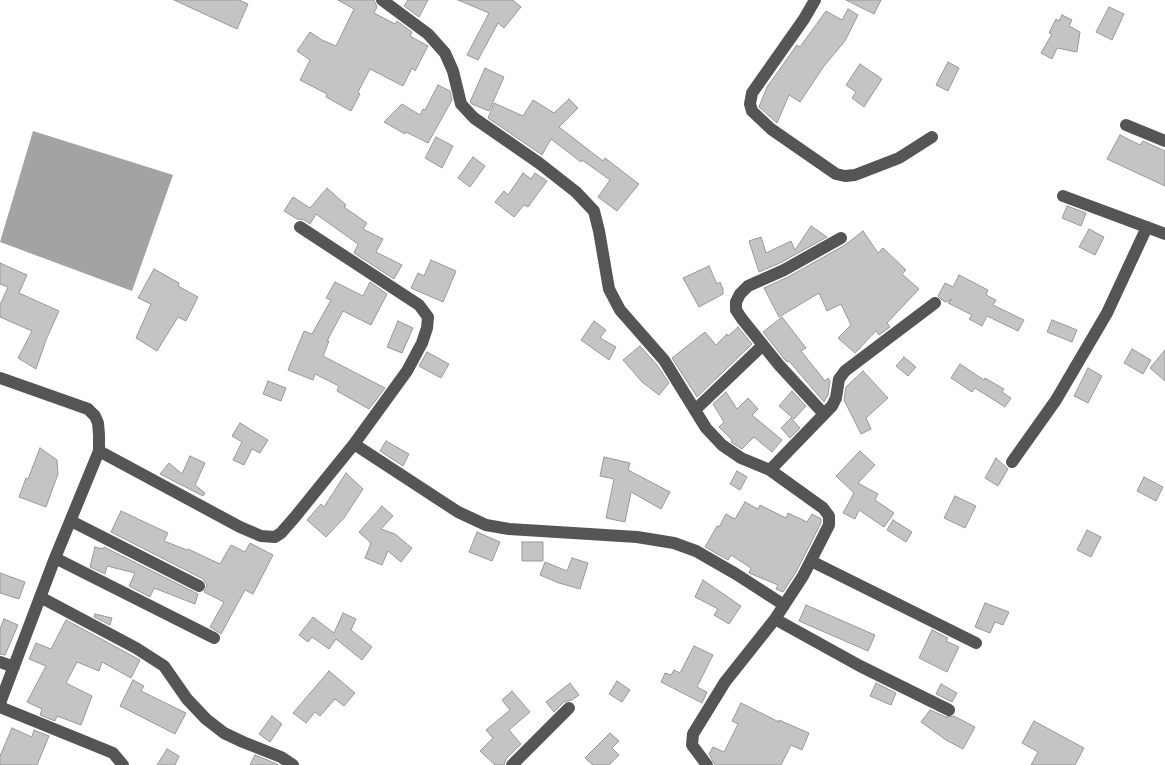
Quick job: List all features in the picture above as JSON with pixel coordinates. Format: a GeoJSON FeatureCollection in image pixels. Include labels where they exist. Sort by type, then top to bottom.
{"type":"FeatureCollection","features":[{"type":"Feature","properties":{"kind":"street"},"geometry":{"type":"LineString","coordinates":[[382,0],[428,34],[445,53],[453,71],[461,104],[474,118],[539,163],[576,192],[594,211],[610,289],[620,310],[664,360],[706,428],[722,445],[741,458],[770,470],[823,508],[829,516],[829,525],[803,576],[775,619],[725,682],[693,734],[692,745],[707,765]]}},
{"type":"Feature","properties":{"kind":"street"},"geometry":{"type":"LineString","coordinates":[[815,0],[804,19],[752,93],[750,104],[752,111],[778,134],[836,174],[845,176],[855,175],[899,158],[932,137]]}},
{"type":"Feature","properties":{"kind":"street"},"geometry":{"type":"LineString","coordinates":[[1126,125],[1165,141]]}},
{"type":"Feature","properties":{"kind":"street"},"geometry":{"type":"LineString","coordinates":[[1063,196],[1165,234]]}},
{"type":"Feature","properties":{"kind":"street"},"geometry":{"type":"LineString","coordinates":[[99,451],[240,527],[269,538],[281,533],[291,522],[354,444],[407,372],[422,343],[428,317],[419,305],[300,227]]}},
{"type":"Feature","properties":{"kind":"street"},"geometry":{"type":"LineString","coordinates":[[1012,462],[1056,400],[1107,313],[1147,227]]}},
{"type":"Feature","properties":{"kind":"street"},"geometry":{"type":"LineString","coordinates":[[824,414],[763,345],[736,310],[736,302],[740,294],[748,286],[784,270],[842,238]]}},
{"type":"Feature","properties":{"kind":"street"},"geometry":{"type":"LineString","coordinates":[[770,470],[832,406],[836,398],[839,379],[845,371],[935,303]]}},
{"type":"Feature","properties":{"kind":"street"},"geometry":{"type":"LineString","coordinates":[[695,410],[763,345]]}},
{"type":"Feature","properties":{"kind":"street"},"geometry":{"type":"LineString","coordinates":[[0,378],[88,409],[95,416],[98,423],[99,451],[40,596],[0,703]]}},
{"type":"Feature","properties":{"kind":"street"},"geometry":{"type":"LineString","coordinates":[[354,444],[458,512],[486,525],[509,529],[637,537],[674,543],[696,551],[712,560],[784,605]]}},
{"type":"Feature","properties":{"kind":"street"},"geometry":{"type":"LineString","coordinates":[[71,521],[199,586]]}},
{"type":"Feature","properties":{"kind":"street"},"geometry":{"type":"LineString","coordinates":[[55,558],[214,638]]}},
{"type":"Feature","properties":{"kind":"street"},"geometry":{"type":"LineString","coordinates":[[811,561],[976,643]]}},
{"type":"Feature","properties":{"kind":"street"},"geometry":{"type":"LineString","coordinates":[[40,596],[136,648],[164,666],[187,699],[206,719],[224,733],[281,757],[293,765]]}},
{"type":"Feature","properties":{"kind":"street"},"geometry":{"type":"LineString","coordinates":[[775,619],[860,666],[949,710]]}},
{"type":"Feature","properties":{"kind":"street"},"geometry":{"type":"LineString","coordinates":[[0,662],[14,667]]}},
{"type":"Feature","properties":{"kind":"street"},"geometry":{"type":"LineString","coordinates":[[0,707],[113,753],[124,765]]}},
{"type":"Feature","properties":{"kind":"street"},"geometry":{"type":"LineString","coordinates":[[512,765],[569,708]]}},
{"type":"Feature","properties":{"kind":"shaded area"},"geometry":{"type":"Polygon","coordinates":[[[33,131],[173,175],[132,291],[0,242],[33,131]]]}},
{"type":"Feature","properties":{"kind":"building"},"geometry":{"type":"Polygon","coordinates":[[[174,0],[239,0],[248,4],[237,29],[174,0]]]}},
{"type":"Feature","properties":{"kind":"building"},"geometry":{"type":"Polygon","coordinates":[[[338,0],[374,0],[377,7],[374,13],[395,24],[397,21],[412,32],[410,36],[428,46],[415,71],[412,68],[403,86],[370,69],[351,111],[326,97],[327,94],[300,80],[310,60],[297,51],[310,32],[336,46],[354,9],[338,0]]]}},
{"type":"Feature","properties":{"kind":"building"},"geometry":{"type":"Polygon","coordinates":[[[408,0],[428,0],[419,17],[404,6],[408,0]]]}},
{"type":"Feature","properties":{"kind":"building"},"geometry":{"type":"Polygon","coordinates":[[[458,0],[513,0],[521,7],[504,28],[498,23],[478,60],[467,55],[489,13],[458,0]]]}},
{"type":"Feature","properties":{"kind":"building"},"geometry":{"type":"Polygon","coordinates":[[[846,0],[881,0],[874,14],[846,0]]]}},
{"type":"Feature","properties":{"kind":"building"},"geometry":{"type":"Polygon","coordinates":[[[1109,7],[1124,14],[1112,40],[1096,32],[1109,7]]]}},
{"type":"Feature","properties":{"kind":"building"},"geometry":{"type":"Polygon","coordinates":[[[848,9],[858,15],[845,41],[824,66],[800,102],[789,95],[777,123],[759,107],[767,87],[797,45],[800,47],[826,11],[842,20],[848,9]]]}},
{"type":"Feature","properties":{"kind":"building"},"geometry":{"type":"Polygon","coordinates":[[[1062,15],[1072,20],[1069,26],[1080,32],[1077,52],[1057,48],[1052,59],[1041,53],[1052,34],[1049,33],[1056,19],[1059,21],[1062,15]]]}},
{"type":"Feature","properties":{"kind":"building"},"geometry":{"type":"Polygon","coordinates":[[[948,62],[959,68],[948,91],[936,85],[948,62]]]}},
{"type":"Feature","properties":{"kind":"building"},"geometry":{"type":"Polygon","coordinates":[[[860,64],[882,79],[864,107],[852,98],[856,92],[846,85],[860,64]]]}},
{"type":"Feature","properties":{"kind":"building"},"geometry":{"type":"Polygon","coordinates":[[[485,68],[504,77],[489,111],[470,102],[485,68]]]}},
{"type":"Feature","properties":{"kind":"building"},"geometry":{"type":"Polygon","coordinates":[[[438,85],[450,91],[452,100],[428,143],[406,132],[405,134],[384,122],[402,104],[420,115],[423,109],[425,110],[438,85]]]}},
{"type":"Feature","properties":{"kind":"building"},"geometry":{"type":"Polygon","coordinates":[[[569,99],[578,108],[559,127],[603,161],[605,158],[639,184],[617,211],[598,197],[610,180],[582,160],[581,162],[551,139],[542,155],[488,118],[494,103],[523,116],[533,100],[554,113],[569,99]]]}},
{"type":"Feature","properties":{"kind":"building"},"geometry":{"type":"Polygon","coordinates":[[[1120,135],[1140,145],[1143,141],[1165,151],[1165,186],[1107,159],[1120,135]]]}},
{"type":"Feature","properties":{"kind":"building"},"geometry":{"type":"Polygon","coordinates":[[[436,137],[453,146],[442,168],[425,158],[436,137]]]}},
{"type":"Feature","properties":{"kind":"building"},"geometry":{"type":"Polygon","coordinates":[[[473,157],[485,166],[470,187],[458,178],[473,157]]]}},
{"type":"Feature","properties":{"kind":"building"},"geometry":{"type":"Polygon","coordinates":[[[523,173],[531,179],[535,173],[547,181],[528,207],[524,205],[514,217],[495,202],[504,191],[508,195],[523,173]]]}},
{"type":"Feature","properties":{"kind":"building"},"geometry":{"type":"Polygon","coordinates":[[[327,188],[346,205],[344,207],[367,223],[363,229],[383,239],[376,252],[402,265],[394,279],[354,253],[358,244],[316,214],[310,224],[284,211],[293,197],[310,208],[327,188]]]}},
{"type":"Feature","properties":{"kind":"building"},"geometry":{"type":"Polygon","coordinates":[[[1067,206],[1086,213],[1081,226],[1062,218],[1067,206]]]}},
{"type":"Feature","properties":{"kind":"building"},"geometry":{"type":"Polygon","coordinates":[[[811,226],[827,237],[780,263],[759,272],[749,241],[761,237],[766,253],[791,241],[795,250],[811,226]]]}},
{"type":"Feature","properties":{"kind":"building"},"geometry":{"type":"Polygon","coordinates":[[[1089,229],[1104,237],[1095,255],[1079,247],[1089,229]]]}},
{"type":"Feature","properties":{"kind":"building"},"geometry":{"type":"Polygon","coordinates":[[[863,231],[878,253],[883,248],[906,270],[902,274],[919,289],[887,323],[890,327],[879,335],[876,331],[855,353],[838,338],[851,325],[841,304],[827,311],[819,293],[779,317],[764,288],[788,277],[845,245],[863,231]]]}},
{"type":"Feature","properties":{"kind":"building"},"geometry":{"type":"Polygon","coordinates":[[[431,260],[456,271],[443,302],[411,288],[418,273],[424,276],[431,260]]]}},
{"type":"Feature","properties":{"kind":"building"},"geometry":{"type":"Polygon","coordinates":[[[0,263],[27,275],[19,293],[59,311],[36,369],[18,358],[32,331],[0,317],[0,305],[8,287],[0,284],[0,263]]]}},
{"type":"Feature","properties":{"kind":"building"},"geometry":{"type":"Polygon","coordinates":[[[709,266],[717,284],[720,282],[723,294],[699,307],[683,278],[709,266]]]}},
{"type":"Feature","properties":{"kind":"building"},"geometry":{"type":"Polygon","coordinates":[[[154,269],[179,283],[178,286],[198,297],[186,321],[178,317],[157,351],[136,338],[151,304],[138,298],[154,269]]]}},
{"type":"Feature","properties":{"kind":"building"},"geometry":{"type":"Polygon","coordinates":[[[959,275],[988,290],[986,295],[996,300],[993,305],[1024,320],[1018,331],[987,316],[982,326],[969,319],[972,315],[948,303],[952,299],[946,302],[942,300],[938,296],[945,283],[953,287],[959,275]]]}},
{"type":"Feature","properties":{"kind":"building"},"geometry":{"type":"Polygon","coordinates":[[[335,282],[363,296],[370,282],[387,294],[371,325],[343,311],[327,341],[329,341],[323,356],[385,388],[369,409],[337,391],[339,386],[315,374],[313,380],[288,370],[304,331],[312,334],[331,300],[326,298],[335,282]]]}},
{"type":"Feature","properties":{"kind":"building"},"geometry":{"type":"Polygon","coordinates":[[[782,317],[806,348],[801,351],[825,381],[828,378],[830,381],[828,395],[824,402],[789,361],[785,360],[763,332],[782,317]]]}},
{"type":"Feature","properties":{"kind":"building"},"geometry":{"type":"Polygon","coordinates":[[[1052,320],[1077,330],[1072,342],[1047,332],[1052,320]]]}},
{"type":"Feature","properties":{"kind":"building"},"geometry":{"type":"Polygon","coordinates":[[[398,321],[413,328],[402,353],[387,347],[398,321]]]}},
{"type":"Feature","properties":{"kind":"building"},"geometry":{"type":"Polygon","coordinates":[[[594,321],[606,330],[600,338],[616,347],[609,360],[581,340],[594,321]]]}},
{"type":"Feature","properties":{"kind":"building"},"geometry":{"type":"Polygon","coordinates":[[[738,327],[752,344],[697,397],[672,358],[705,332],[716,345],[727,334],[728,336],[738,327]]]}},
{"type":"Feature","properties":{"kind":"building"},"geometry":{"type":"Polygon","coordinates":[[[640,346],[657,365],[669,383],[659,395],[642,382],[623,360],[640,346]]]}},
{"type":"Feature","properties":{"kind":"building"},"geometry":{"type":"Polygon","coordinates":[[[1132,349],[1151,360],[1143,374],[1124,363],[1132,349]]]}},
{"type":"Feature","properties":{"kind":"building"},"geometry":{"type":"Polygon","coordinates":[[[1165,350],[1165,381],[1150,368],[1165,350]]]}},
{"type":"Feature","properties":{"kind":"building"},"geometry":{"type":"Polygon","coordinates":[[[427,352],[449,364],[441,378],[419,366],[427,352]]]}},
{"type":"Feature","properties":{"kind":"building"},"geometry":{"type":"Polygon","coordinates":[[[904,357],[916,367],[908,376],[896,366],[904,357]]]}},
{"type":"Feature","properties":{"kind":"building"},"geometry":{"type":"Polygon","coordinates":[[[960,364],[984,380],[985,378],[1004,389],[1002,392],[1011,398],[1005,407],[975,388],[972,392],[951,378],[960,364]]]}},
{"type":"Feature","properties":{"kind":"building"},"geometry":{"type":"Polygon","coordinates":[[[1088,368],[1102,376],[1088,403],[1074,396],[1088,368]]]}},
{"type":"Feature","properties":{"kind":"building"},"geometry":{"type":"Polygon","coordinates":[[[863,371],[888,398],[866,418],[871,429],[861,434],[844,400],[846,387],[863,371]]]}},
{"type":"Feature","properties":{"kind":"building"},"geometry":{"type":"Polygon","coordinates":[[[268,381],[286,388],[281,401],[263,394],[268,381]]]}},
{"type":"Feature","properties":{"kind":"building"},"geometry":{"type":"Polygon","coordinates":[[[792,391],[806,406],[794,419],[779,406],[792,391]]]}},
{"type":"Feature","properties":{"kind":"building"},"geometry":{"type":"Polygon","coordinates":[[[726,392],[737,409],[748,398],[758,409],[752,415],[782,440],[772,452],[754,437],[742,449],[731,442],[732,440],[719,427],[724,422],[713,404],[726,392]]]}},
{"type":"Feature","properties":{"kind":"building"},"geometry":{"type":"Polygon","coordinates":[[[791,418],[800,428],[790,438],[781,428],[791,418]]]}},
{"type":"Feature","properties":{"kind":"building"},"geometry":{"type":"Polygon","coordinates":[[[240,423],[268,440],[260,453],[252,449],[244,465],[233,460],[242,442],[232,436],[240,423]]]}},
{"type":"Feature","properties":{"kind":"building"},"geometry":{"type":"Polygon","coordinates":[[[386,441],[409,454],[403,466],[380,451],[386,441]]]}},
{"type":"Feature","properties":{"kind":"building"},"geometry":{"type":"Polygon","coordinates":[[[40,448],[57,460],[58,474],[46,507],[19,497],[40,448]]]}},
{"type":"Feature","properties":{"kind":"building"},"geometry":{"type":"Polygon","coordinates":[[[860,451],[875,465],[858,483],[878,494],[875,500],[894,513],[884,527],[859,510],[855,519],[843,513],[854,493],[836,476],[860,451]]]}},
{"type":"Feature","properties":{"kind":"building"},"geometry":{"type":"Polygon","coordinates":[[[190,456],[205,463],[195,485],[205,493],[203,496],[160,474],[169,463],[182,474],[190,456]]]}},
{"type":"Feature","properties":{"kind":"building"},"geometry":{"type":"Polygon","coordinates":[[[604,457],[630,463],[628,470],[670,492],[661,509],[631,492],[625,522],[606,518],[614,479],[600,476],[604,457]]]}},
{"type":"Feature","properties":{"kind":"building"},"geometry":{"type":"Polygon","coordinates":[[[996,458],[1008,469],[998,486],[985,478],[996,458]]]}},
{"type":"Feature","properties":{"kind":"building"},"geometry":{"type":"Polygon","coordinates":[[[737,471],[747,477],[740,490],[730,484],[737,471]]]}},
{"type":"Feature","properties":{"kind":"building"},"geometry":{"type":"Polygon","coordinates":[[[346,473],[363,489],[344,518],[326,537],[307,520],[321,504],[324,507],[346,473]]]}},
{"type":"Feature","properties":{"kind":"building"},"geometry":{"type":"Polygon","coordinates":[[[1144,477],[1163,487],[1156,501],[1137,491],[1144,477]]]}},
{"type":"Feature","properties":{"kind":"building"},"geometry":{"type":"Polygon","coordinates":[[[955,496],[976,506],[965,528],[944,518],[955,496]]]}},
{"type":"Feature","properties":{"kind":"building"},"geometry":{"type":"Polygon","coordinates":[[[745,502],[758,509],[760,505],[786,518],[788,513],[807,522],[812,514],[821,519],[821,523],[796,572],[783,592],[776,589],[778,585],[749,573],[751,568],[731,555],[728,560],[705,547],[726,514],[735,519],[745,502]]]}},
{"type":"Feature","properties":{"kind":"building"},"geometry":{"type":"Polygon","coordinates":[[[382,506],[393,516],[381,529],[395,534],[412,548],[401,562],[388,551],[382,565],[365,558],[371,543],[359,532],[382,506]]]}},
{"type":"Feature","properties":{"kind":"building"},"geometry":{"type":"Polygon","coordinates":[[[121,511],[168,533],[164,541],[188,549],[220,564],[231,545],[245,552],[250,543],[273,555],[253,594],[245,590],[221,634],[210,627],[224,602],[204,592],[207,585],[203,579],[111,532],[121,511]]]}},
{"type":"Feature","properties":{"kind":"building"},"geometry":{"type":"Polygon","coordinates":[[[893,520],[912,532],[906,542],[887,530],[893,520]]]}},
{"type":"Feature","properties":{"kind":"building"},"geometry":{"type":"Polygon","coordinates":[[[1087,530],[1101,537],[1091,557],[1077,550],[1087,530]]]}},
{"type":"Feature","properties":{"kind":"building"},"geometry":{"type":"Polygon","coordinates":[[[477,532],[500,542],[492,561],[469,552],[477,532]]]}},
{"type":"Feature","properties":{"kind":"building"},"geometry":{"type":"Polygon","coordinates":[[[522,542],[543,542],[543,561],[522,561],[522,542]]]}},
{"type":"Feature","properties":{"kind":"building"},"geometry":{"type":"Polygon","coordinates":[[[95,547],[103,549],[104,547],[198,594],[195,604],[154,588],[150,597],[129,586],[135,573],[107,566],[105,574],[90,567],[95,547]]]}},
{"type":"Feature","properties":{"kind":"building"},"geometry":{"type":"Polygon","coordinates":[[[572,558],[588,563],[580,589],[540,575],[545,562],[567,571],[572,558]]]}},
{"type":"Feature","properties":{"kind":"building"},"geometry":{"type":"Polygon","coordinates":[[[0,573],[25,582],[19,599],[0,593],[0,573]]]}},
{"type":"Feature","properties":{"kind":"building"},"geometry":{"type":"Polygon","coordinates":[[[703,580],[741,606],[729,624],[714,615],[718,609],[695,597],[703,580]]]}},
{"type":"Feature","properties":{"kind":"building"},"geometry":{"type":"Polygon","coordinates":[[[985,603],[1009,612],[1003,625],[995,622],[990,633],[975,627],[985,603]]]}},
{"type":"Feature","properties":{"kind":"building"},"geometry":{"type":"Polygon","coordinates":[[[806,605],[875,635],[868,651],[799,621],[806,605]]]}},
{"type":"Feature","properties":{"kind":"building"},"geometry":{"type":"Polygon","coordinates":[[[343,613],[356,619],[351,630],[372,647],[362,660],[336,639],[329,649],[312,637],[308,642],[299,635],[313,617],[334,633],[343,613]]]}},
{"type":"Feature","properties":{"kind":"building"},"geometry":{"type":"Polygon","coordinates":[[[95,614],[112,618],[110,625],[94,617],[95,614]]]}},
{"type":"Feature","properties":{"kind":"building"},"geometry":{"type":"Polygon","coordinates":[[[4,619],[18,625],[5,655],[0,654],[0,629],[4,619]]]}},
{"type":"Feature","properties":{"kind":"building"},"geometry":{"type":"Polygon","coordinates":[[[66,620],[140,660],[131,678],[102,662],[99,671],[77,662],[66,683],[92,696],[81,725],[57,716],[55,721],[40,715],[42,709],[27,702],[46,666],[29,659],[36,643],[51,649],[66,620]]]}},
{"type":"Feature","properties":{"kind":"building"},"geometry":{"type":"Polygon","coordinates":[[[932,630],[948,638],[946,641],[959,647],[947,672],[919,658],[932,630]]]}},
{"type":"Feature","properties":{"kind":"building"},"geometry":{"type":"Polygon","coordinates":[[[694,646],[713,655],[697,687],[707,692],[702,703],[661,682],[665,673],[671,675],[674,670],[680,673],[694,646]]]}},
{"type":"Feature","properties":{"kind":"building"},"geometry":{"type":"Polygon","coordinates":[[[329,671],[355,693],[344,706],[335,699],[320,716],[315,712],[306,723],[293,713],[329,671]]]}},
{"type":"Feature","properties":{"kind":"building"},"geometry":{"type":"Polygon","coordinates":[[[133,680],[144,686],[141,691],[186,713],[175,734],[120,706],[133,680]]]}},
{"type":"Feature","properties":{"kind":"building"},"geometry":{"type":"Polygon","coordinates":[[[617,681],[630,690],[622,702],[609,694],[617,681]]]}},
{"type":"Feature","properties":{"kind":"building"},"geometry":{"type":"Polygon","coordinates":[[[570,683],[579,695],[572,700],[564,702],[554,712],[546,702],[570,683]]]}},
{"type":"Feature","properties":{"kind":"building"},"geometry":{"type":"Polygon","coordinates":[[[876,683],[896,693],[891,705],[870,696],[876,683]]]}},
{"type":"Feature","properties":{"kind":"building"},"geometry":{"type":"Polygon","coordinates":[[[941,684],[957,693],[952,702],[936,694],[941,684]]]}},
{"type":"Feature","properties":{"kind":"building"},"geometry":{"type":"Polygon","coordinates":[[[512,691],[530,712],[509,730],[521,744],[506,759],[504,765],[495,765],[480,751],[493,738],[486,730],[510,710],[502,700],[512,691]]]}},
{"type":"Feature","properties":{"kind":"building"},"geometry":{"type":"Polygon","coordinates":[[[741,703],[779,722],[779,720],[809,733],[802,750],[791,745],[781,765],[715,765],[709,754],[713,747],[724,752],[738,724],[732,721],[741,703]]]}},
{"type":"Feature","properties":{"kind":"building"},"geometry":{"type":"Polygon","coordinates":[[[930,710],[946,717],[954,716],[975,727],[963,749],[946,740],[921,722],[930,710]]]}},
{"type":"Feature","properties":{"kind":"building"},"geometry":{"type":"Polygon","coordinates":[[[272,716],[282,724],[270,742],[259,734],[272,716]]]}},
{"type":"Feature","properties":{"kind":"building"},"geometry":{"type":"Polygon","coordinates":[[[1034,721],[1084,748],[1075,765],[1031,765],[1038,752],[1022,743],[1034,721]]]}},
{"type":"Feature","properties":{"kind":"building"},"geometry":{"type":"Polygon","coordinates":[[[12,728],[32,737],[34,730],[49,736],[37,765],[0,765],[0,756],[12,728]]]}},
{"type":"Feature","properties":{"kind":"building"},"geometry":{"type":"Polygon","coordinates":[[[610,733],[619,741],[612,748],[619,755],[609,765],[593,765],[585,758],[610,733]]]}},
{"type":"Feature","properties":{"kind":"building"},"geometry":{"type":"Polygon","coordinates":[[[167,749],[179,756],[175,765],[157,765],[167,749]]]}},
{"type":"Feature","properties":{"kind":"building"},"geometry":{"type":"Polygon","coordinates":[[[255,755],[277,764],[278,765],[250,765],[255,755]]]}}]}
